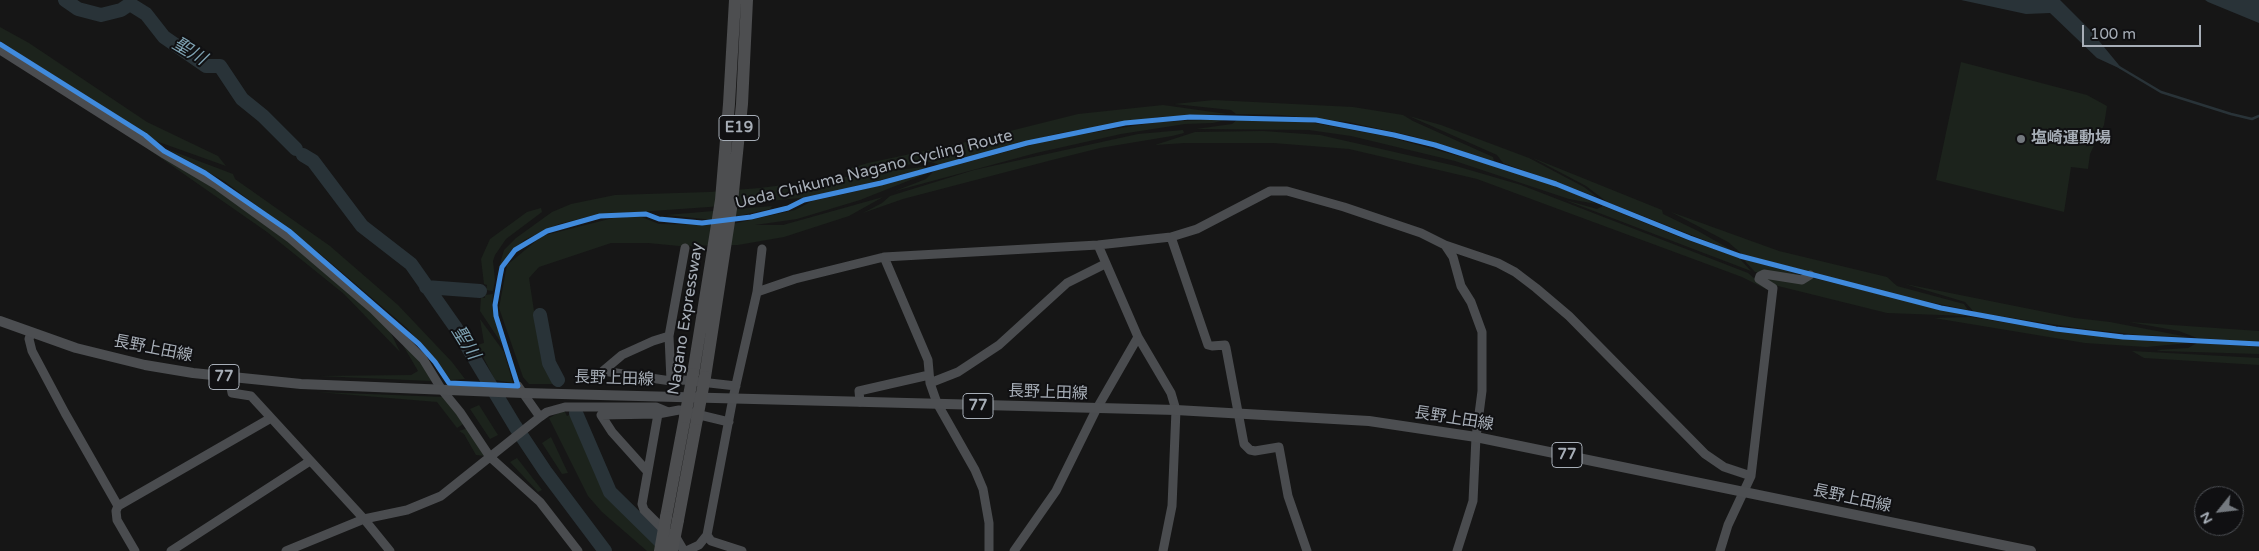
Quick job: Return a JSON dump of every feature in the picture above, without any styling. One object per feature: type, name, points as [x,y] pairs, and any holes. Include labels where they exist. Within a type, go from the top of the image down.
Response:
[{"type":"highway","name":"Nagano Expressway","points":[[719,255],[735,0]]},
{"type":"highway","name":"Nagano Expressway","points":[[660,551],[672,519],[699,376],[738,143],[747,0]]},
{"type":"highway","name":"Nagano Expressway","points":[[672,519],[672,551]]},
{"type":"main road","name":"長野上田線","points":[[0,321],[76,348],[145,364],[193,373],[301,384],[442,390],[519,390],[937,403],[1096,410],[1176,410],[1362,420],[1476,437],[2031,551]]},
{"type":"street","points":[[0,50],[218,186],[290,238],[392,326],[424,359],[442,390],[492,455],[540,502],[578,551]]},
{"type":"street","points":[[758,292],[795,279],[884,257],[1098,245],[1171,238],[1197,228],[1270,191],[1287,191],[1354,210],[1421,233],[1445,245],[1498,263],[1536,288],[1588,335],[1705,454],[1724,467],[1751,476]]},
{"type":"street","points":[[1171,238],[1207,342],[1210,346],[1225,345],[1239,414],[1242,440],[1250,450],[1279,447],[1288,496],[1307,551]]},
{"type":"street","points":[[1098,245],[1138,337],[1171,394],[1176,410],[1172,506],[1163,551]]},
{"type":"street","points":[[1445,245],[1453,257],[1461,286],[1475,310],[1482,332],[1482,390],[1476,437],[1473,501],[1457,551]]},
{"type":"street","points":[[670,381],[669,336],[684,248]]},
{"type":"street","points":[[658,414],[646,471],[642,504],[644,510],[665,532],[677,539],[685,551],[699,545],[707,535],[733,398],[758,292],[762,249]]},
{"type":"street","points":[[884,257],[928,360],[929,379],[937,403],[975,470],[983,489],[990,523],[989,551]]},
{"type":"street","points":[[860,402],[859,391],[958,372],[999,346],[1067,284],[1105,264]]},
{"type":"street","points":[[1720,551],[1728,525],[1751,476],[1772,288],[1760,279],[1760,276],[1764,274],[1802,280],[1810,275]]},
{"type":"street","points":[[30,332],[29,339],[32,351],[118,506]]},
{"type":"street","points":[[669,336],[622,355],[603,371],[670,381],[683,380],[736,386]]},
{"type":"street","points":[[1014,551],[1056,491],[1096,410],[1138,337]]},
{"type":"street","points":[[229,377],[232,392],[251,396],[364,519],[390,551]]},
{"type":"street","points":[[519,390],[538,420]]},
{"type":"street","points":[[286,551],[364,519],[421,506],[441,496],[547,412],[564,407],[656,407],[668,412]]},
{"type":"street","points":[[646,471],[612,432],[601,415],[658,414],[678,410],[729,422]]},
{"type":"street","points":[[134,551],[117,520],[116,511],[118,506],[271,418]]},
{"type":"street","points":[[171,551],[310,461]]},
{"type":"street","points":[[707,535],[711,541],[742,551]]},
{"type":"shaded area","points":[[1961,0],[2060,0],[2090,30],[2123,70],[2097,58],[2050,13],[2026,14]]},
{"type":"shaded area","points":[[2205,0],[2259,0],[2259,23],[2208,2]]},
{"type":"shaded area","points":[[0,27],[29,43],[147,122],[218,156],[226,166],[156,141],[0,41]]},
{"type":"shaded area","name":"塩崎運動場","points":[[1961,62],[2087,95],[2107,106],[2104,125],[2090,154],[2088,169],[2071,167],[2064,212],[1936,180]]},
{"type":"shaded area","points":[[1214,100],[1353,107],[1403,115],[1493,157],[1494,161],[1412,136],[1348,122],[1281,115],[1236,114],[1231,110],[1174,104]]},
{"type":"shaded area","points":[[1163,105],[1227,114],[1158,117],[1060,133],[940,165],[931,162],[845,172],[845,170],[868,163],[962,143],[1078,114]]},
{"type":"shaded area","points":[[1409,116],[1441,125],[1529,158],[1584,187],[1597,197],[1503,163],[1497,155]]},
{"type":"shaded area","points":[[1229,119],[1213,123],[1185,124],[1121,134],[1036,153],[895,191],[926,179],[934,171],[1054,139],[1157,122]]},
{"type":"shaded area","points":[[1238,119],[1303,121],[1385,136],[1506,169],[1579,195],[1596,204],[1569,199],[1455,161],[1351,136],[1309,130],[1196,129],[1232,124]]},
{"type":"shaded area","points":[[1183,130],[1184,133],[1172,136],[1100,148],[1052,160],[903,199],[863,213],[882,203],[890,196],[974,170],[1138,134]]},
{"type":"shaded area","points":[[1263,131],[1320,135],[1456,166],[1521,185],[1748,273],[1768,290],[1742,277],[1477,179],[1349,149],[1273,143],[1155,145],[1195,132]]},
{"type":"shaded area","points":[[125,133],[213,185],[275,230],[337,280],[389,329],[400,352],[344,294],[267,232]]},
{"type":"shaded area","points":[[167,149],[233,174],[235,179],[330,246],[398,305],[452,362],[465,379],[450,380],[407,328],[318,252],[224,181]]},
{"type":"shaded area","points":[[1533,158],[1662,210],[1663,214],[1735,252],[1607,202],[1586,186]]},
{"type":"shaded area","points":[[922,167],[927,168],[838,191],[800,198],[595,215],[559,224],[524,240],[500,264],[504,250],[516,238],[552,212],[571,204],[615,195],[709,192],[760,188]]},
{"type":"shaded area","points":[[928,173],[860,200],[797,219],[755,225],[783,225],[883,197],[849,216],[784,237],[738,245],[679,246],[648,243],[611,243],[539,267],[529,278],[541,357],[553,384],[529,384],[523,377],[499,308],[507,265],[542,236],[613,218],[639,216],[659,224],[728,225],[795,210],[812,201]]},
{"type":"shaded area","points":[[1565,200],[1597,209],[1603,206],[1682,238],[1739,258],[1751,271]]},
{"type":"shaded area","points":[[772,206],[770,209],[713,220],[666,215]]},
{"type":"shaded area","points":[[541,208],[542,212],[506,239],[495,255],[493,261],[495,280],[493,291],[486,290],[487,285],[484,284],[481,259],[490,239],[527,212]]},
{"type":"shaded area","points":[[1671,212],[1779,251],[1887,277],[1897,286],[1964,304],[1968,310],[1901,296],[1742,254],[1728,242]]},
{"type":"shaded area","points":[[1743,259],[1805,276],[1755,272]]},
{"type":"shaded area","points":[[1762,276],[1802,282],[1813,278],[1968,316],[1887,313],[1774,285]]},
{"type":"shaded area","points":[[1905,284],[2075,318],[2110,322],[2188,337],[2139,335],[2077,328],[1974,312],[1965,302]]},
{"type":"shaded area","points":[[493,294],[492,306],[502,344],[480,311],[481,297],[485,298],[485,295]]},
{"type":"shaded area","points":[[1971,317],[2070,333],[2189,343],[2146,347],[2085,343],[1934,318]]},
{"type":"shaded area","points":[[480,319],[504,352],[513,383],[495,380],[477,345],[484,343]]},
{"type":"shaded area","points":[[2129,322],[2259,331],[2259,342],[2197,338],[2179,331]]},
{"type":"shaded area","points":[[397,335],[432,375],[431,381],[319,376],[411,375],[418,371]]},
{"type":"shaded area","points":[[2197,343],[2259,347],[2259,354],[2156,350],[2188,348]]},
{"type":"shaded area","points":[[2132,351],[2259,358],[2259,365],[2144,358]]},
{"type":"shaded area","points":[[317,392],[444,397],[465,423],[457,428],[437,402]]},
{"type":"shaded area","points":[[479,405],[498,435],[490,439],[470,409]]},
{"type":"shaded area","points":[[564,410],[567,416],[572,413],[610,500],[656,542],[655,551],[647,551],[602,512],[588,496],[549,418]]},
{"type":"shaded area","points":[[468,428],[485,456],[476,455],[464,434],[459,431]]},
{"type":"shaded area","points":[[551,437],[568,473],[562,474],[542,443]]},
{"type":"shaded area","points":[[517,458],[542,490],[538,492],[510,462]]},
{"type":"waterway","name":"聖川","points":[[65,0],[78,9],[101,15],[121,10],[130,4],[146,14],[164,37],[206,66],[220,66],[242,99],[263,116],[296,149]]},
{"type":"waterway","points":[[2119,67],[2161,92],[2231,114],[2252,119],[2259,116]]},
{"type":"waterway","name":"聖川","points":[[303,155],[313,161],[362,226],[411,264],[456,328],[515,426],[545,471],[605,551]]},
{"type":"waterway","points":[[426,287],[480,291]]},
{"type":"waterway","points":[[540,315],[549,363],[558,380]]},
{"type":"waterway","points":[[576,413],[610,492],[668,549]]},
{"type":"cycle path","name":"Ueda Chikuma Nagano Cycling Route","points":[[0,44],[145,135],[164,151],[205,173],[289,231],[419,344],[435,362],[449,383],[518,386],[496,316],[495,305],[500,277],[502,267],[515,250],[547,231],[600,216],[646,214],[659,219],[702,223],[751,217],[788,208],[804,200],[881,183],[1027,143],[1125,123],[1190,117],[1316,120],[1435,145],[1556,184],[1740,256],[1941,308],[2056,329],[2123,337],[2259,344]]},
{"type":"place","name":"塩崎運動場","points":[[2021,139]]}]
